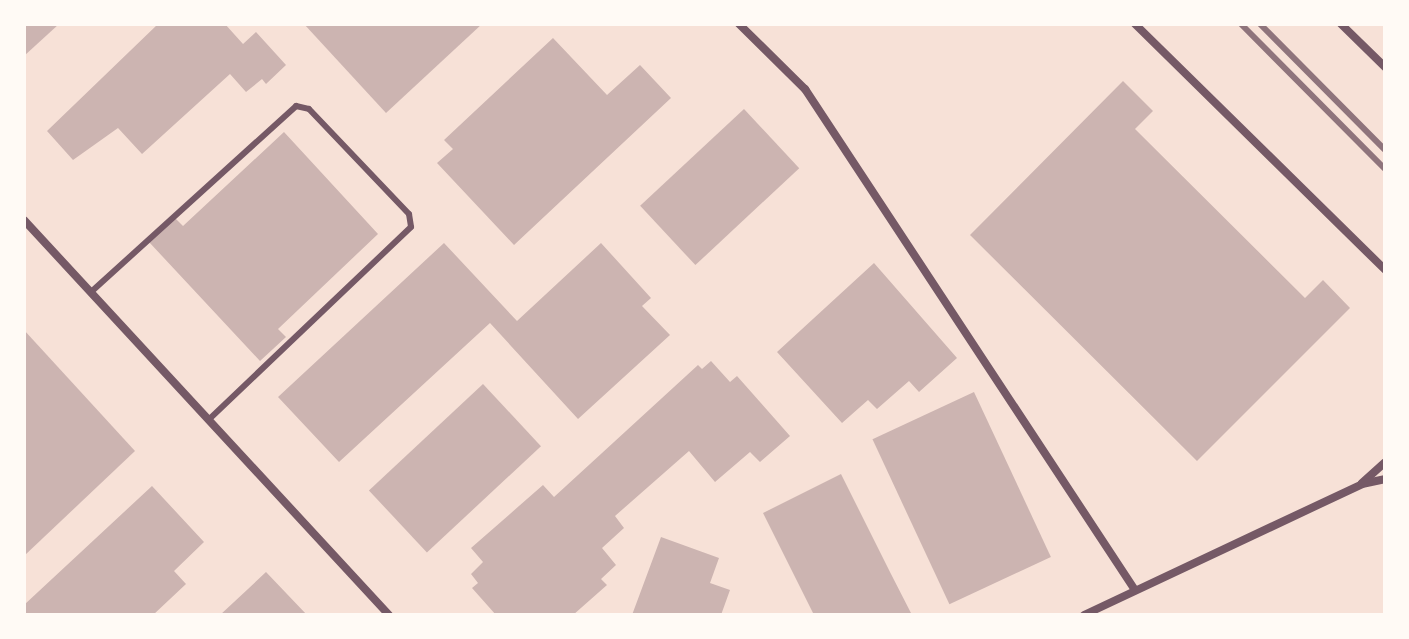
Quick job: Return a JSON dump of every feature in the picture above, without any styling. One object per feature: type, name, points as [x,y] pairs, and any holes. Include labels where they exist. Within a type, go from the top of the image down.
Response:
[{"type":"street","points":[[739,24],[805,89],[1135,590]]},
{"type":"street","points":[[1135,24],[1385,270]]},
{"type":"street","points":[[1341,24],[1385,67]]},
{"type":"street","points":[[24,220],[389,615]]},
{"type":"street","points":[[1362,484],[1385,462]]},
{"type":"street","points":[[1084,615],[1362,484],[1385,479]]},
{"type":"lane","points":[[91,292],[296,106],[309,109],[409,214],[411,227],[208,420]]},
{"type":"building","points":[[24,24],[59,24],[24,56]]},
{"type":"building","points":[[158,24],[225,24],[243,44],[256,32],[286,65],[266,84],[262,79],[246,92],[230,74],[142,154],[118,128],[73,160],[47,131]]},
{"type":"building","points":[[304,24],[482,24],[386,113]]},
{"type":"building","points":[[553,38],[607,95],[640,65],[671,98],[514,245],[437,163],[453,149],[444,140]]},
{"type":"building","points":[[1123,81],[1153,111],[1135,129],[1305,298],[1323,280],[1350,308],[1197,461],[970,235]]},
{"type":"building","points":[[744,109],[799,168],[695,265],[640,206]]},
{"type":"building","points":[[284,132],[378,234],[278,329],[286,337],[260,361],[149,242],[175,218],[183,226]]},
{"type":"building","points":[[444,243],[517,321],[601,243],[651,298],[642,306],[670,335],[578,419],[490,323],[339,462],[278,397]]},
{"type":"building","points":[[874,263],[957,358],[919,392],[909,381],[877,409],[868,400],[842,423],[777,352]]},
{"type":"building","points":[[24,330],[135,451],[24,556]]},
{"type":"building","points":[[711,361],[730,382],[737,376],[790,436],[760,462],[750,452],[715,482],[689,451],[615,516],[624,528],[602,548],[616,565],[601,579],[607,585],[573,615],[496,615],[472,588],[478,583],[471,574],[483,562],[471,548],[543,485],[554,497],[698,365],[702,369]]},
{"type":"building","points":[[483,384],[541,446],[427,553],[369,490]]},
{"type":"building","points":[[974,392],[1051,557],[949,604],[872,439]]},
{"type":"building","points":[[841,474],[912,615],[814,615],[763,513]]},
{"type":"building","points":[[152,486],[204,542],[174,571],[186,584],[153,615],[24,615],[24,605]]},
{"type":"building","points":[[661,537],[719,558],[710,583],[730,590],[721,615],[632,615]]},
{"type":"building","points":[[266,572],[307,615],[220,615],[248,589]]},
{"type":"railway","points":[[1241,24],[1385,169]]},
{"type":"railway","points":[[1260,24],[1385,150]]}]
